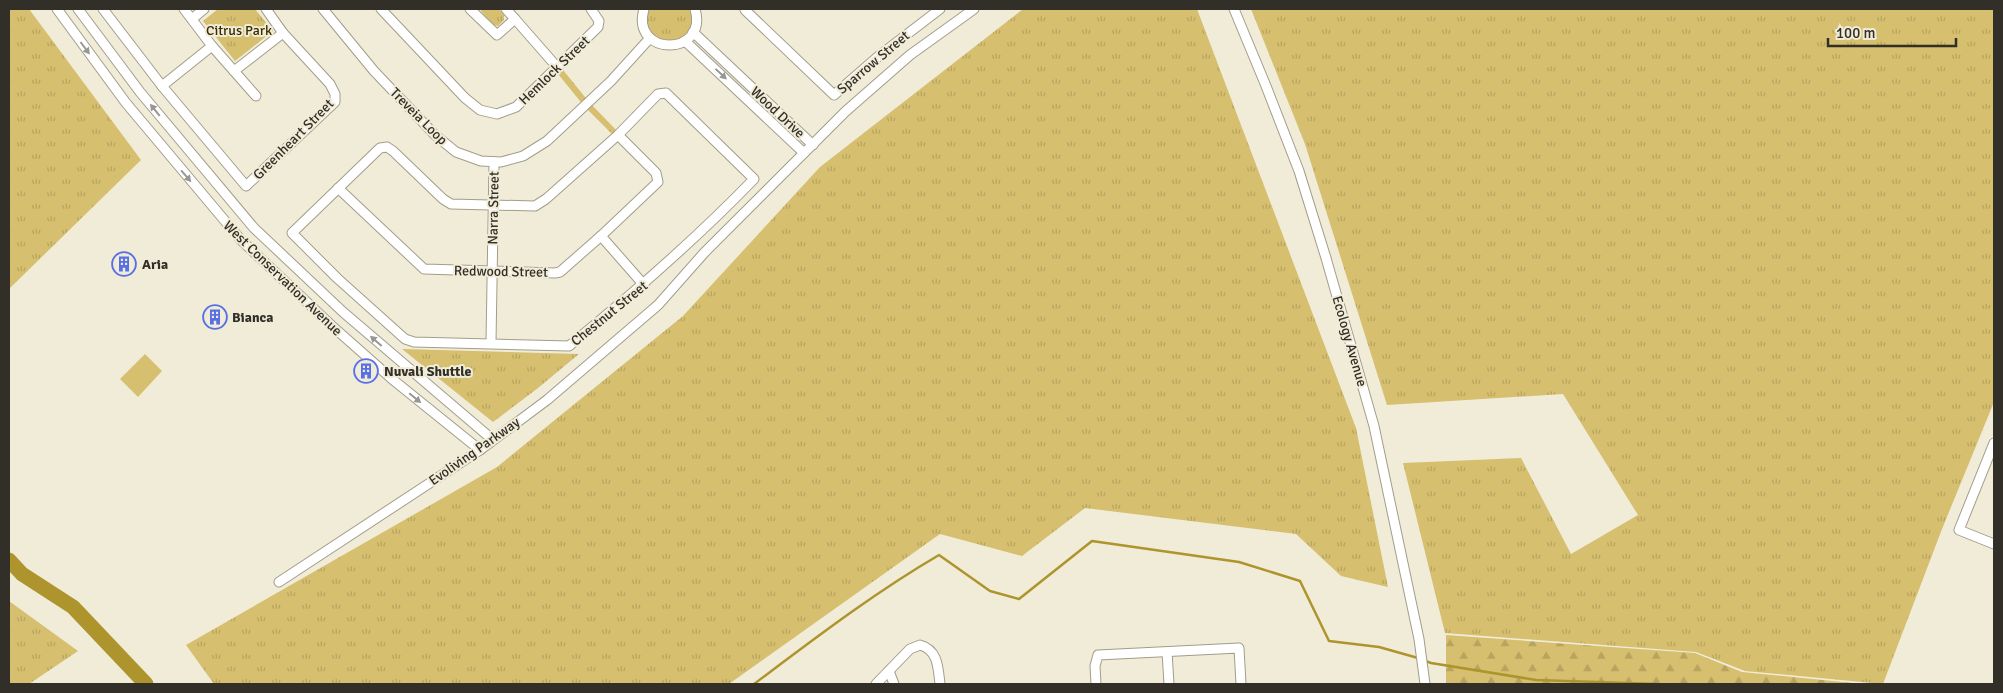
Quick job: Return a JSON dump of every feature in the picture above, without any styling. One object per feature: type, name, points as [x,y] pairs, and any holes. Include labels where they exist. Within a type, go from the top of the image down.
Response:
[{"type":"street","name":"West Conservation Avenue","points":[[56,9],[126,103],[241,240],[331,326],[392,379],[480,450]]},
{"type":"street","name":"West Conservation Avenue","points":[[78,9],[140,92],[254,228],[342,312],[493,440]]},
{"type":"street","name":"Greenheart Street","points":[[103,9],[162,86],[246,186],[335,102],[336,94],[330,84],[284,33],[266,9]]},
{"type":"street","points":[[184,9],[212,46],[256,96]]},
{"type":"street","points":[[192,19],[204,9]]},
{"type":"street","name":"Treveia Loop","points":[[322,9],[374,71],[435,135],[456,152],[481,161],[501,162],[523,156],[547,142],[612,81],[650,38]]},
{"type":"street","name":"Hemlock Street","points":[[381,9],[465,98],[480,110],[497,114],[516,107],[598,27],[599,21],[591,9]]},
{"type":"street","points":[[470,9],[497,35],[515,19]]},
{"type":"street","points":[[506,9],[556,67]]},
{"type":"street","points":[[644,9],[642,23],[650,38],[667,46],[686,41],[693,32],[697,20],[695,9]]},
{"type":"street","name":"Sparrow Street","points":[[745,9],[834,95],[934,10]]},
{"type":"street","name":"Evoliving Parkway","points":[[279,582],[480,450],[547,400],[658,305],[704,253],[846,110],[910,55],[974,9]]},
{"type":"street","name":"Ecology Avenue","points":[[1234,9],[1299,172],[1326,258],[1379,446],[1419,639],[1425,684]]},
{"type":"street","name":"Wood Drive","points":[[693,32],[813,145]]},
{"type":"street","points":[[234,71],[284,33]]},
{"type":"street","name":"Wood Drive","points":[[686,41],[804,153]]},
{"type":"street","points":[[162,86],[212,46]]},
{"type":"street","name":"Wood Drive","points":[[736,89],[744,79]]},
{"type":"street","name":"Chestnut Street","points":[[666,93],[754,179],[717,217],[644,285],[570,346],[414,342],[406,339],[337,278],[292,234],[380,148],[387,147],[443,199],[451,204],[492,205],[536,206],[618,135],[658,94],[666,93]]},
{"type":"street","name":"Redwood Street","points":[[338,188],[424,269],[560,272],[602,236],[658,182],[656,173],[618,135]]},
{"type":"street","name":"Narra Street","points":[[491,343],[494,162]]},
{"type":"street","points":[[602,236],[644,285]]},
{"type":"street","points":[[1994,443],[1958,530],[1994,544]]},
{"type":"street","points":[[876,684],[910,649],[920,644],[929,647],[934,653],[940,684]]},
{"type":"street","points":[[1096,684],[1095,666],[1098,655],[1239,648],[1241,684]]},
{"type":"street","points":[[1167,652],[1169,684]]},
{"type":"street","points":[[889,671],[894,684]]},
{"type":"green space","points":[[9,9],[29,9],[141,160],[9,289]]},
{"type":"green space","name":"Citrus Park","points":[[218,9],[255,9],[273,31],[235,61],[203,21]]},
{"type":"green space","points":[[481,9],[499,9],[504,15],[504,20],[498,26],[493,25]]},
{"type":"green space","points":[[649,9],[690,9],[692,23],[688,33],[680,39],[659,38],[651,32],[647,23]]},
{"type":"green space","points":[[1023,9],[1197,9],[1356,428],[1388,587],[1341,576],[1296,534],[1085,508],[1022,556],[940,534],[729,684],[214,684],[186,645],[497,467],[683,316],[820,167]]},
{"type":"green space","points":[[1251,9],[1994,9],[1994,402],[1942,529],[1883,684],[1745,671],[1696,652],[1445,633],[1403,463],[1521,458],[1571,554],[1638,515],[1563,394],[1387,405],[1305,144]]},
{"type":"green space","points":[[559,65],[589,102],[619,133],[615,137],[584,106],[554,69]]},
{"type":"green space","points":[[402,349],[579,354],[493,422]]},
{"type":"green space","points":[[145,354],[162,371],[138,397],[120,379]]},
{"type":"green space","points":[[9,601],[78,651],[29,684],[9,684]]},
{"type":"green space","points":[[1446,635],[1695,653],[1742,672],[1863,684],[1446,684]]},
{"type":"waterway","points":[[754,684],[822,633],[939,555],[990,591],[1019,599],[1092,541],[1239,562],[1300,581],[1329,641],[1379,647],[1418,658]]},
{"type":"waterway","points":[[9,560],[22,574],[73,607],[146,684]]},
{"type":"waterway","points":[[1423,660],[1431,663],[1536,680],[1657,684]]},
{"type":"place","name":"Aria","points":[[124,264]]},
{"type":"place","name":"Bianca","points":[[215,317]]},
{"type":"place","name":"Nuvali Shuttle","points":[[366,371]]}]
